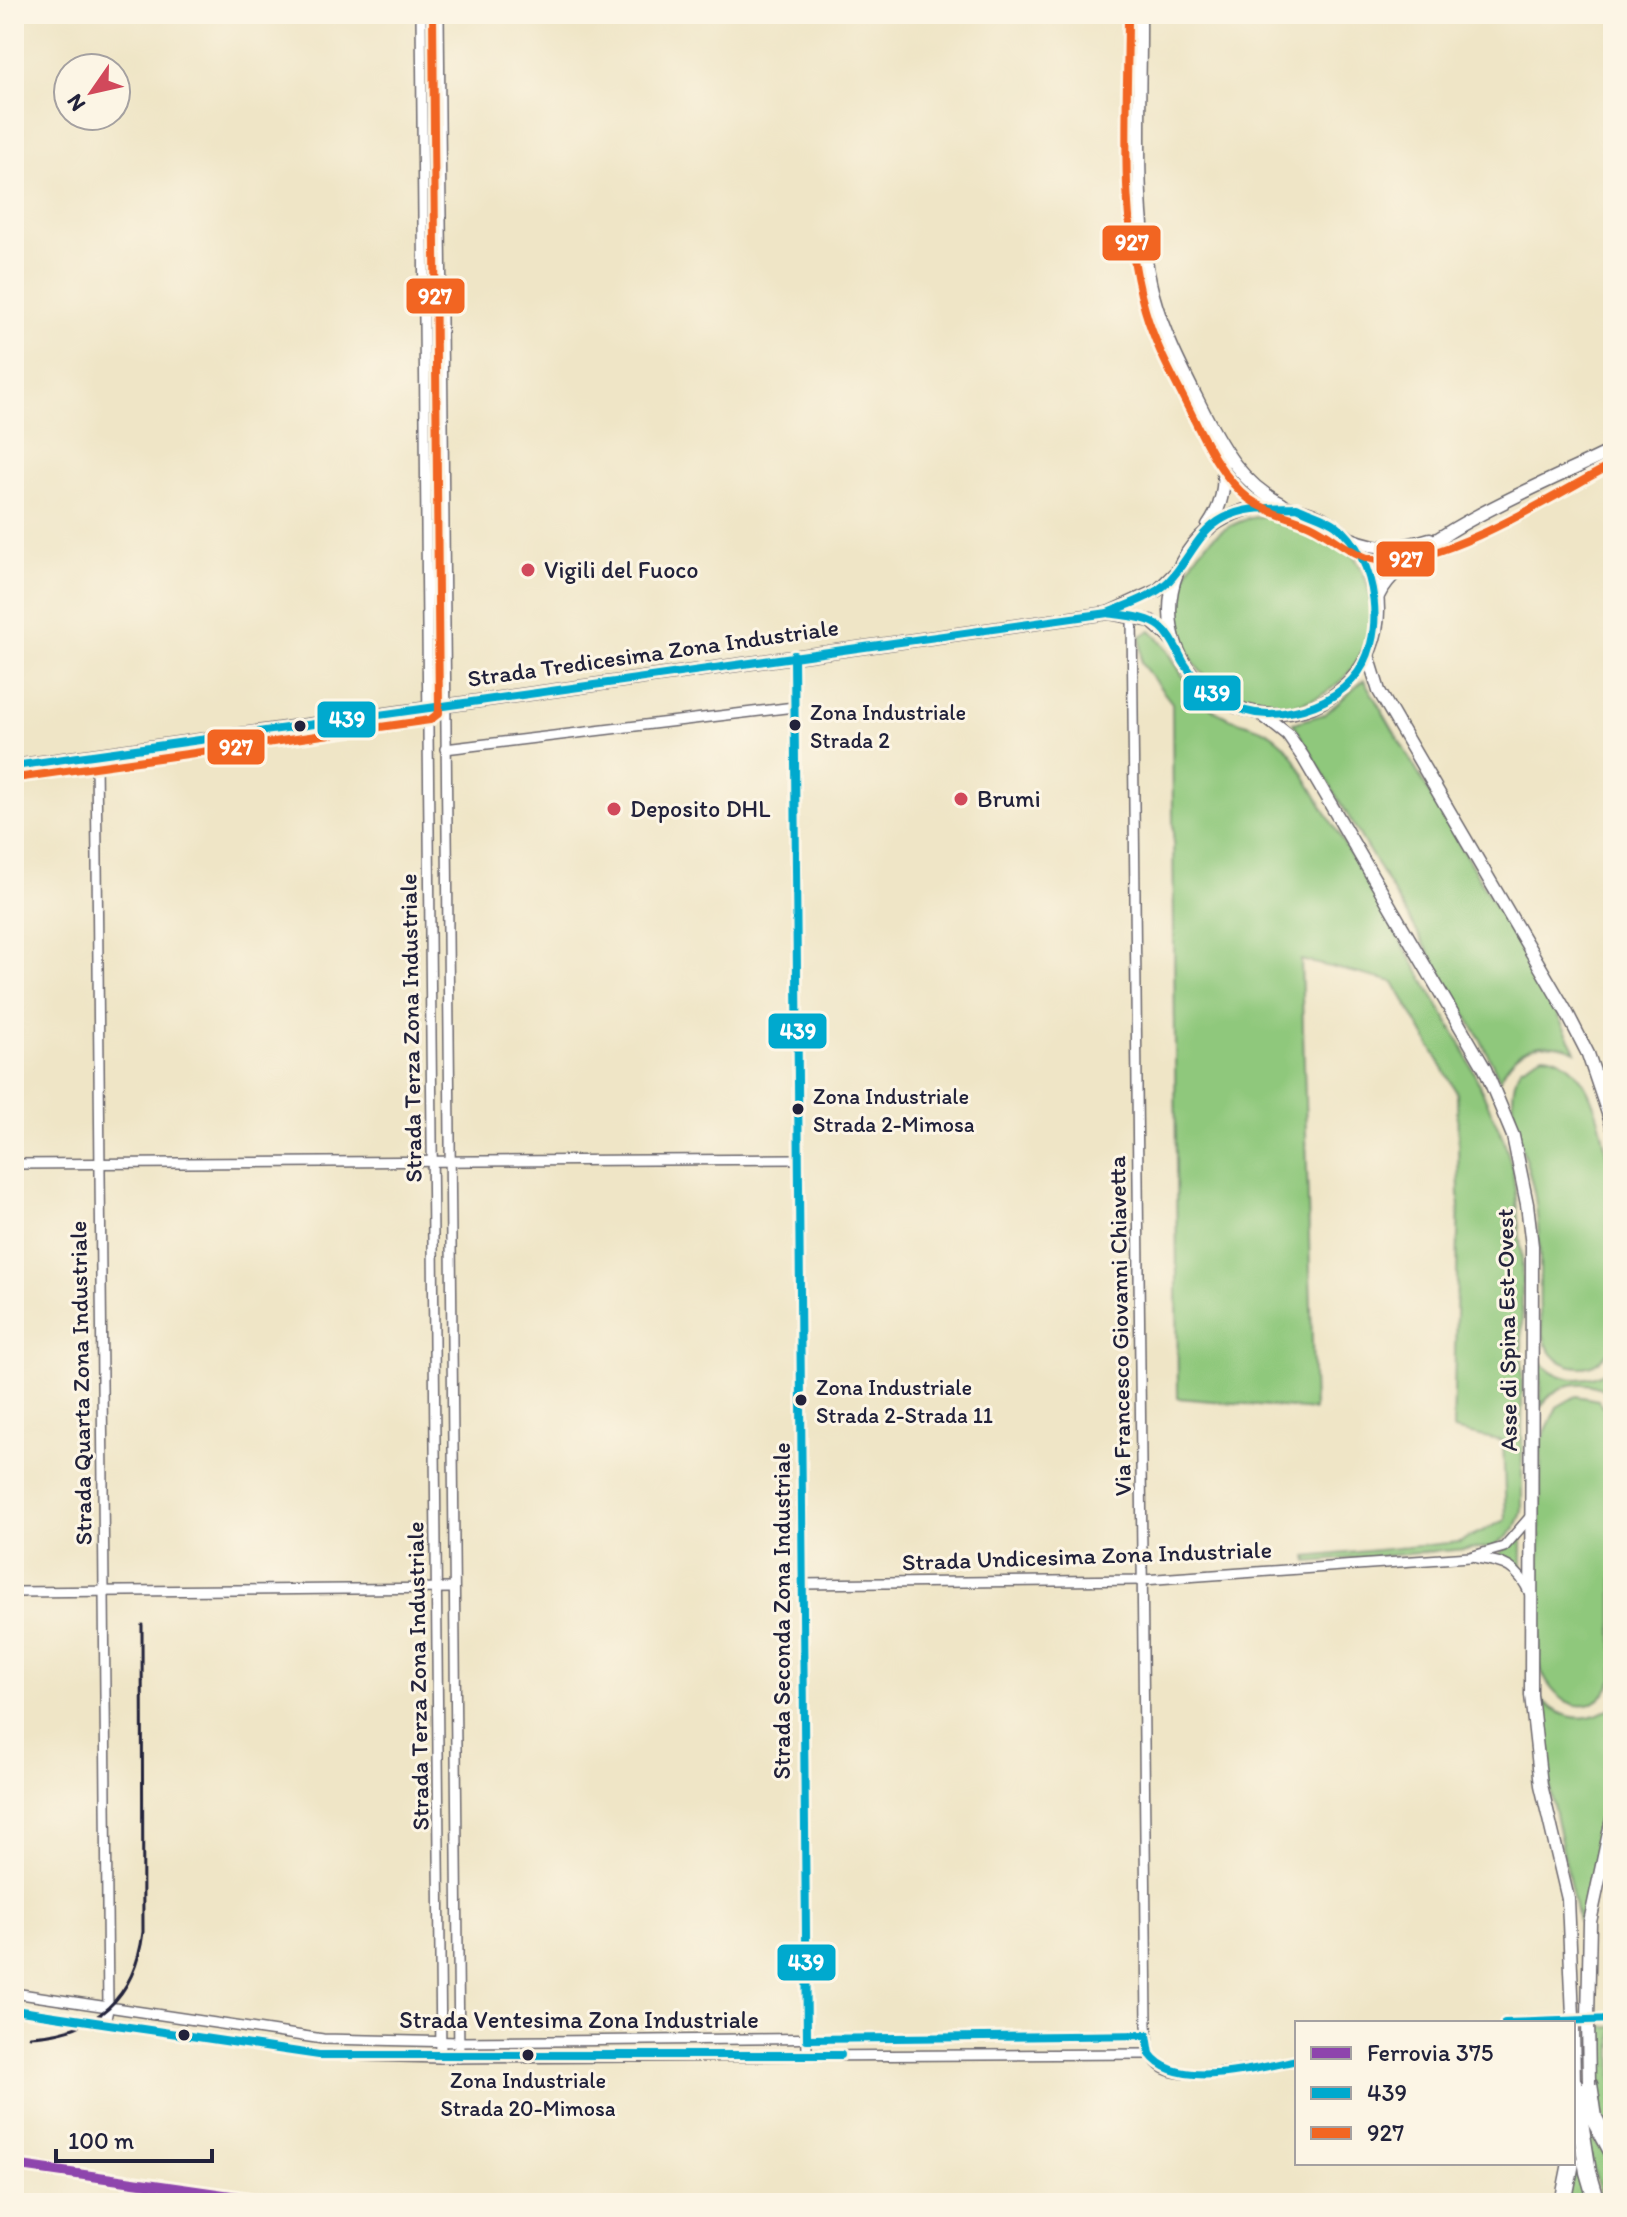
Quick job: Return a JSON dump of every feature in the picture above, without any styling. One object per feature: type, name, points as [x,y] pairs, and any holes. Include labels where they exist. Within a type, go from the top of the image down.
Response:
[{"type":"highway","points":[[1575,2135],[1582,2084]]},
{"type":"highway","points":[[1582,2084],[1594,2118],[1613,2153]]},
{"type":"highway","points":[[1582,2084],[1588,2172],[1597,2203]]},
{"type":"highway","points":[[1563,2203],[1571,2165]]},
{"type":"main road","points":[[1140,14],[1143,238],[1153,295],[1176,356],[1215,434],[1254,487],[1287,507],[1324,519],[1348,538],[1368,566],[1377,598],[1377,623],[1368,655],[1349,682],[1323,702],[1293,712],[1260,713],[1229,704],[1208,691],[1186,667],[1176,645],[1170,604],[1176,572]]},
{"type":"main road","points":[[1108,613],[1158,590],[1176,572],[1216,514],[1224,492],[1225,470],[1215,434]]},
{"type":"main road","points":[[1348,538],[1369,546],[1396,549],[1444,534],[1613,450]]},
{"type":"main road","points":[[1204,532],[1239,512],[1287,507]]},
{"type":"main road","points":[[1377,598],[1391,575],[1444,534]]},
{"type":"main road","points":[[1108,613],[1151,621],[1176,645]]},
{"type":"main road","name":"Strada Tredicesima Zona Industriale","points":[[14,766],[1108,613]]},
{"type":"main road","points":[[1368,655],[1379,691],[1567,1013],[1588,1054],[1613,1128]]},
{"type":"main road","name":"Asse di Spina Est-Ovest","points":[[1260,713],[1276,723],[1303,757],[1477,1056],[1513,1136],[1532,1246],[1534,1744],[1568,1899],[1573,2021]]},
{"type":"main road","points":[[1582,2084],[1588,2018],[1590,1922],[1613,1814]]},
{"type":"main road","name":"Asse di Spina Est-Ovest","points":[[1575,2036],[1582,2084]]},
{"type":"street","name":"Strada Terza Zona Industriale","points":[[421,14],[441,2058]]},
{"type":"street","name":"Strada Terza Zona Industriale","points":[[439,14],[459,2058]]},
{"type":"street","points":[[424,294],[441,294]]},
{"type":"street","name":"Via Francesco Giovanni Chiavetta","points":[[1132,617],[1147,2035],[1150,2054]]},
{"type":"street","name":"Strada Seconda Zona Industriale","points":[[794,655],[807,2056]]},
{"type":"street","points":[[445,749],[794,707]]},
{"type":"street","name":"Strada Quarta Zona Industriale","points":[[96,756],[97,1163],[108,2009],[105,2024]]},
{"type":"street","points":[[428,862],[446,864]]},
{"type":"street","points":[[14,1164],[799,1159]]},
{"type":"street","points":[[435,1353],[453,1354]]},
{"type":"street","points":[[1470,1557],[1504,1547],[1532,1514]]},
{"type":"street","points":[[1470,1557],[1509,1564],[1523,1579],[1532,1598]]},
{"type":"street","name":"Strada Undicesima Zona Industriale","points":[[802,1584],[1143,1580],[1470,1557]]},
{"type":"street","points":[[14,1592],[454,1588]]},
{"type":"street","points":[[437,1645],[454,1646]]},
{"type":"street","points":[[440,1892],[457,1892]]},
{"type":"street","points":[[441,1991],[458,1992]]},
{"type":"street","name":"Strada Ventesima Zona Industriale","points":[[14,1993],[323,2039],[459,2042],[1147,2035]]},
{"type":"street","points":[[41,2014],[43,1997]]},
{"type":"street","name":"Strada Ventesima Zona Industriale","points":[[14,2010],[319,2055],[459,2058],[1150,2054]]},
{"type":"street","points":[[1559,2021],[1613,2019]]},
{"type":"street","points":[[233,2043],[235,2026]]},
{"type":"street","points":[[615,2040],[615,2057]]},
{"type":"street","points":[[538,2041],[538,2057]]},
{"type":"street","points":[[1150,2054],[1163,2068],[1176,2072],[1250,2068],[1295,2060]]},
{"type":"green space","points":[[1275,515],[1312,522],[1343,543],[1364,574],[1371,611],[1364,648],[1343,679],[1312,700],[1275,707],[1238,700],[1207,679],[1186,648],[1179,611],[1186,574],[1207,543],[1238,522]]},
{"type":"green space","points":[[1151,630],[1191,689],[1208,706],[1231,719],[1262,729],[1282,743],[1293,756],[1462,1046],[1504,1140],[1513,1171],[1522,1259],[1522,1511],[1512,1532],[1492,1547],[1308,1562],[1307,1557],[1459,1542],[1506,1520],[1503,1441],[1453,1430],[1459,1198],[1457,1093],[1394,982],[1301,960],[1314,1410],[1178,1398],[1172,703],[1141,663],[1141,636]]},
{"type":"green space","points":[[1364,680],[1548,997],[1576,1051],[1552,1045],[1531,1048],[1513,1059],[1500,1080],[1481,1040],[1293,723],[1325,714]]},
{"type":"green space","points":[[1543,1055],[1570,1067],[1589,1094],[1602,1132],[1610,1178],[1613,1344],[1600,1360],[1585,1367],[1564,1363],[1553,1355],[1542,1327],[1536,1204],[1518,1135],[1513,1101],[1514,1084],[1520,1068]]},
{"type":"green space","points":[[1540,1362],[1557,1374],[1575,1379],[1585,1379],[1613,1367],[1613,1396],[1594,1386],[1574,1384],[1556,1392],[1541,1407]]},
{"type":"green space","points":[[1576,1396],[1598,1400],[1613,1420],[1613,1680],[1594,1703],[1583,1706],[1561,1698],[1551,1688],[1539,1662],[1541,1441],[1557,1407]]},
{"type":"green space","points":[[1522,1536],[1522,1569],[1498,1555]]},
{"type":"green space","points":[[1540,1698],[1557,1711],[1584,1718],[1613,1706],[1613,1777],[1582,1921],[1578,1921],[1548,1781]]},
{"type":"green space","points":[[1613,2026],[1613,2139],[1600,2110],[1597,2027]]},
{"type":"green space","points":[[1591,2137],[1613,2165],[1613,2203],[1602,2203],[1586,2138]]},
{"type":"green space","points":[[1577,2148],[1593,2203],[1567,2203]]},
{"type":"railway","points":[[30,2036],[74,2028],[108,2008],[131,1976],[139,1955],[143,1932],[142,1625]]},
{"type":"rail line","name":"375","points":[[14,2165],[281,2203]]},
{"type":"transit line","name":"927","points":[[16,778],[430,720],[439,713],[433,14]]},
{"type":"transit line","name":"927","points":[[1128,14],[1128,200],[1131,237],[1145,310],[1165,361],[1214,458],[1239,490],[1256,504],[1310,525],[1356,553],[1386,561],[1412,558],[1471,539],[1613,464]]},
{"type":"transit line","name":"439","points":[[1297,507],[1332,522],[1350,539],[1361,557],[1374,600],[1371,644],[1364,663],[1344,688],[1325,701],[1293,712],[1270,714],[1232,706],[1210,692],[1191,673],[1161,627],[1143,619],[1108,613],[1161,588],[1207,531],[1224,518],[1250,510],[1297,507]]},
{"type":"transit line","name":"439","points":[[14,766],[1108,613]]},
{"type":"transit line","name":"439","points":[[794,655],[807,2039],[1147,2035],[1150,2054]]},
{"type":"transit line","name":"439","points":[[14,2010],[319,2055],[841,2055]]},
{"type":"transit line","name":"439","points":[[1559,2021],[1613,2019]]},
{"type":"transit line","name":"439","points":[[1150,2054],[1162,2065],[1179,2072],[1198,2074],[1241,2071],[1295,2060]]},
{"type":"place","name":"Vigili del Fuoco","points":[[528,570]]},
{"type":"place","name":"Zona Industriale Strada 2","points":[[795,725]]},
{"type":"place","name":"Brumi","points":[[961,799]]},
{"type":"place","name":"Deposito DHL","points":[[614,809]]},
{"type":"place","name":"Zona Industriale Strada 2-Mimosa","points":[[798,1109]]},
{"type":"place","name":"Zona Industriale Strada 2-Strada 11","points":[[801,1400]]},
{"type":"place","name":"Zona Industriale Strada 20-Mimosa","points":[[528,2055]]}]
